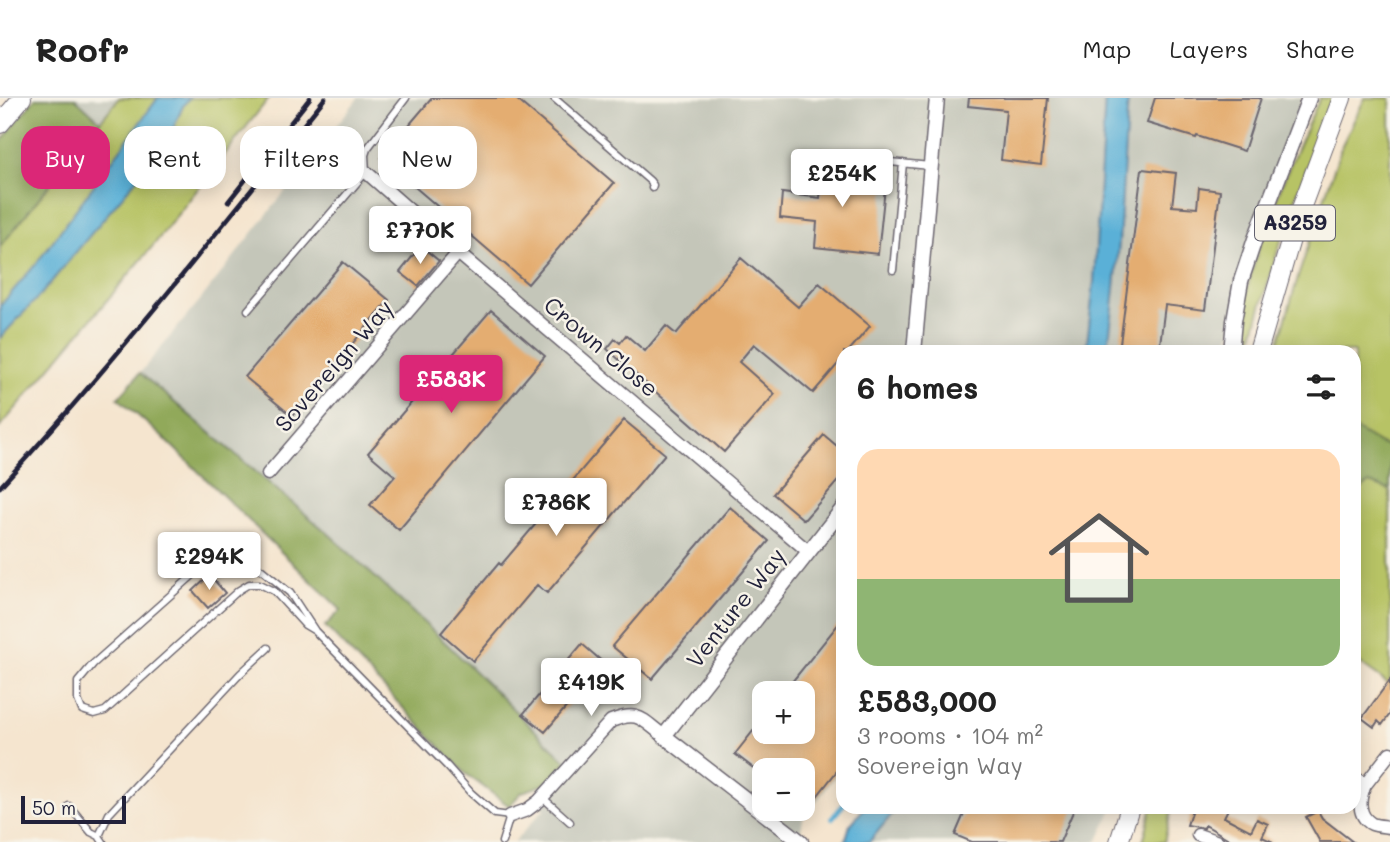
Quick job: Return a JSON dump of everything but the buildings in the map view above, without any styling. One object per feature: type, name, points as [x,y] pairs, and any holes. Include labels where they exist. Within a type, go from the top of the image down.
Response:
[{"type":"main road","points":[[0,124],[22,98]]},
{"type":"main road","name":"A3259","points":[[1260,345],[1296,222],[1342,98]]},
{"type":"main road","points":[[1119,842],[1128,814]]},
{"type":"street","points":[[915,345],[937,98]]},
{"type":"street","points":[[1232,345],[1241,281],[1309,98]]},
{"type":"street","name":"Crown Close","points":[[366,172],[809,552]]},
{"type":"street","name":"Sovereign Way","points":[[268,474],[458,253]]},
{"type":"street","name":"Venture Way","points":[[664,736],[836,517]]},
{"type":"street","points":[[510,816],[527,810],[611,721],[627,715],[637,716],[801,842]]},
{"type":"street","points":[[1361,780],[1390,753]]},
{"type":"street","points":[[1361,810],[1373,825],[1390,827]]},
{"type":"street","points":[[1198,835],[1218,842]]},
{"type":"lane","points":[[248,310],[366,172],[367,149],[406,98]]},
{"type":"lane","points":[[554,98],[650,181],[652,188]]},
{"type":"lane","points":[[810,189],[814,161],[820,155],[930,166]]},
{"type":"lane","points":[[893,270],[903,163]]},
{"type":"lane","points":[[315,631],[305,625],[274,591],[260,584],[249,584],[105,711],[94,714],[82,710],[78,700],[78,682],[93,664],[209,561],[223,557],[239,558],[262,570],[290,593],[315,631],[471,793],[495,814],[510,816],[502,842]]},
{"type":"lane","points":[[69,806],[91,832],[101,839],[109,814],[240,674],[268,648]]},
{"type":"lane","points":[[542,797],[570,822]]},
{"type":"shaded area","points":[[75,98],[119,98],[100,121]]},
{"type":"shaded area","points":[[358,98],[1302,98],[1227,345],[836,345],[836,776],[815,803],[815,758],[752,758],[752,821],[803,821],[799,842],[514,842],[544,809],[532,798],[546,784],[452,649],[330,535],[140,373],[287,189],[364,189],[364,126],[336,126]]},
{"type":"shaded area","points":[[892,814],[1111,814],[1097,842],[869,842]]},
{"type":"green space","points":[[35,98],[75,98],[100,121],[96,126],[21,126],[21,189],[46,189],[0,247],[0,143]]},
{"type":"green space","points":[[119,98],[158,98],[137,126],[124,126],[124,144],[110,163],[110,126],[97,126]]},
{"type":"green space","points":[[189,98],[269,98],[247,126],[240,126],[240,135],[226,153],[226,126],[174,126]]},
{"type":"green space","points":[[1320,98],[1333,98],[1287,223],[1251,345],[1239,345],[1245,299],[1259,247],[1287,171]]},
{"type":"green space","points":[[1365,98],[1390,98],[1390,685],[1361,664],[1361,345],[1278,345],[1342,145]]},
{"type":"green space","points":[[46,189],[91,189],[36,264],[0,306],[0,247]]},
{"type":"green space","points":[[128,189],[198,189],[0,427],[0,338],[42,293]]},
{"type":"green space","points":[[140,373],[330,535],[567,762],[546,784],[522,792],[509,806],[465,773],[325,626],[341,610],[169,443],[118,398]]},
{"type":"green space","points":[[1361,433],[1390,447],[1390,490],[1369,483],[1361,489]]},
{"type":"green space","points":[[1150,814],[1170,814],[1164,842],[1143,842]]},
{"type":"water","points":[[158,98],[189,98],[174,126],[137,126]]},
{"type":"water","points":[[1105,98],[1128,98],[1118,257],[1108,345],[1087,345],[1094,282]]},
{"type":"water","points":[[124,144],[124,189],[128,189],[42,293],[0,338],[0,306],[36,264],[91,189],[110,189],[110,163]]},
{"type":"water","points":[[859,814],[892,814],[869,842],[845,842],[850,825]]},
{"type":"waterway","points":[[832,818],[836,813]]},
{"type":"railway","points":[[228,202],[310,98]]},
{"type":"railway","points":[[0,487],[125,344],[325,98]]}]
